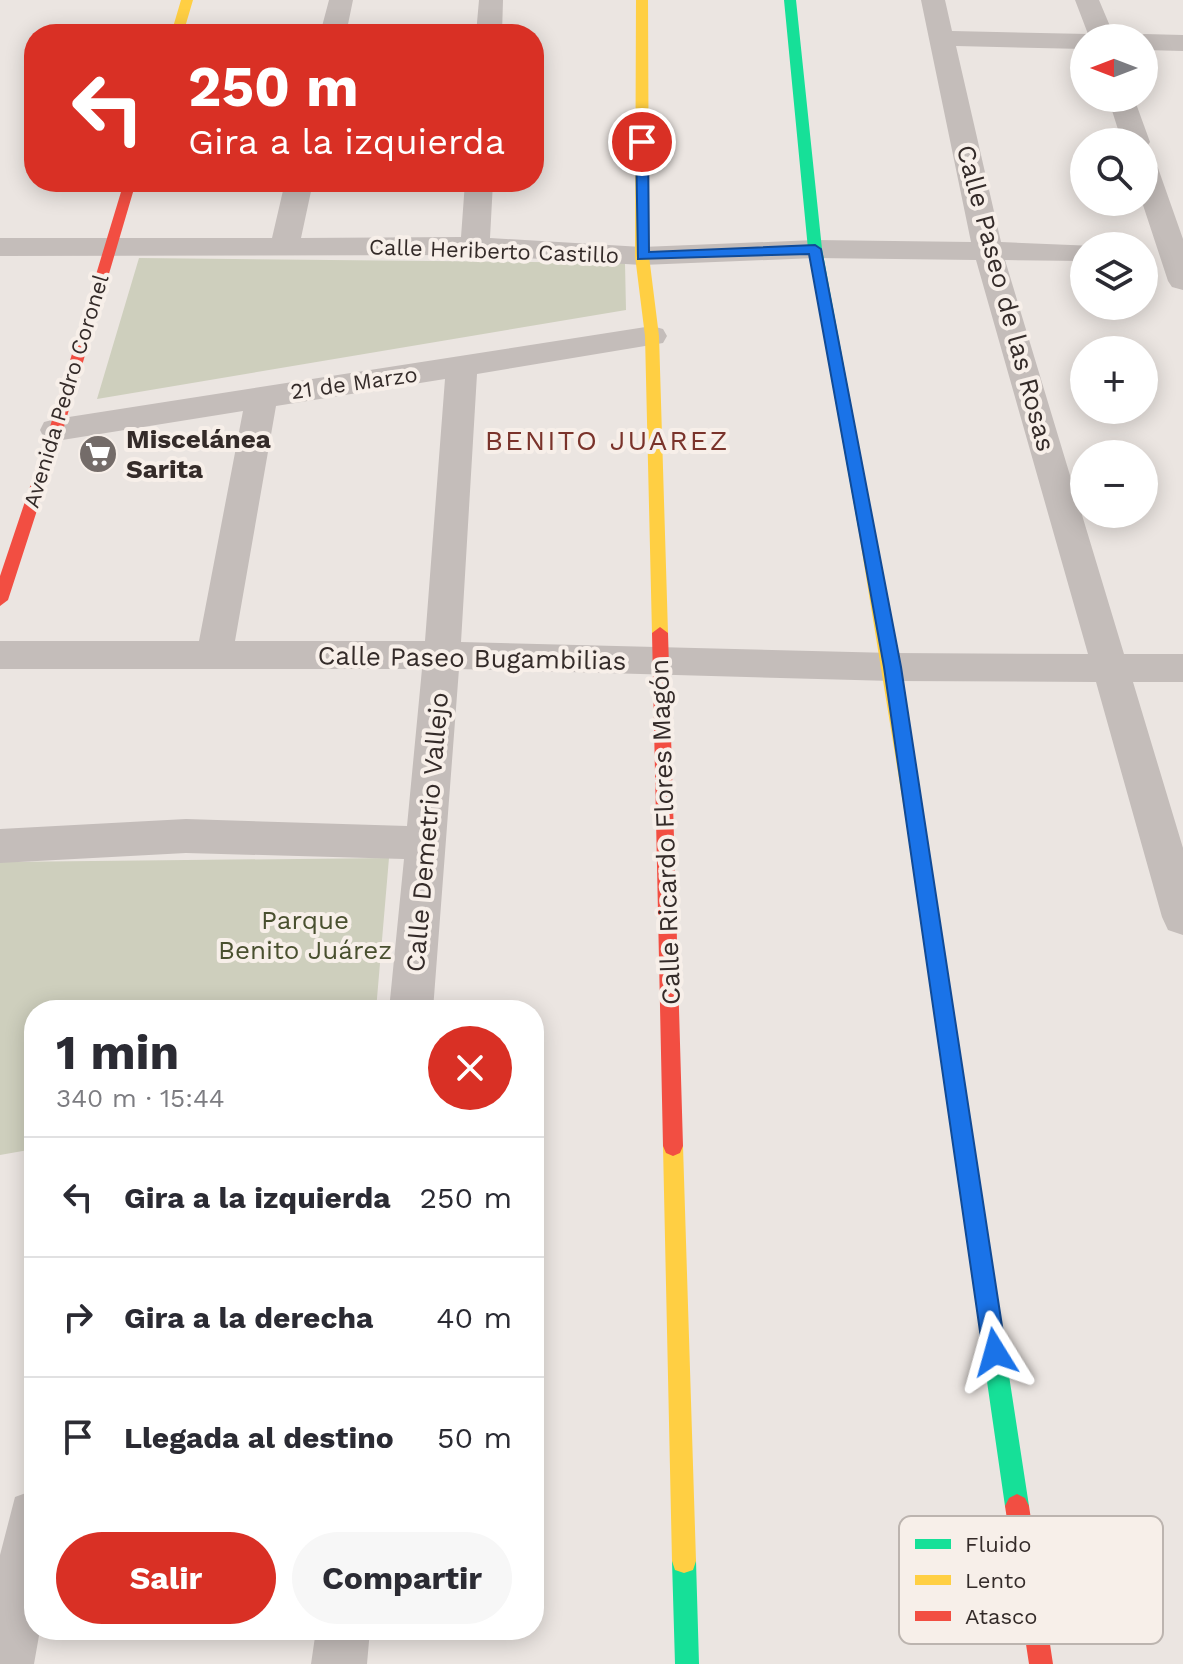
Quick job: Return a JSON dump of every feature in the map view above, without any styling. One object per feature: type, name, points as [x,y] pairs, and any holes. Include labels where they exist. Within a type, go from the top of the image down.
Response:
[{"type":"street","points":[[180,24],[187,0]]},
{"type":"street","points":[[335,24],[341,0]]},
{"type":"street","points":[[490,24],[491,0]]},
{"type":"street","name":"Calle Ricardo Flores Magón","points":[[642,0],[642,256],[652,336],[687,1664]]},
{"type":"street","points":[[790,0],[815,249],[892,667],[1019,1516]]},
{"type":"street","name":"Calle Paseo de las Rosas","points":[[933,0],[988,251],[1108,670],[1183,917]]},
{"type":"street","points":[[1087,0],[1096,24]]},
{"type":"street","points":[[943,38],[1070,41]]},
{"type":"street","points":[[1158,42],[1183,43]]},
{"type":"street","name":"Avenida Pedro Coronel","points":[[0,600],[56,430],[127,192]]},
{"type":"street","points":[[285,246],[297,192]]},
{"type":"street","points":[[475,246],[478,192]]},
{"type":"street","points":[[1157,216],[1166,252],[1183,281]]},
{"type":"street","name":"Calle Heriberto Castillo","points":[[0,247],[475,246],[642,256],[815,249],[1070,252]]},
{"type":"street","name":"21 de Marzo","points":[[56,430],[652,336]]},
{"type":"street","name":"Calle Demetrio Vallejo","points":[[412,1000],[442,655],[462,367]]},
{"type":"street","points":[[214,656],[262,397]]},
{"type":"street","name":"Calle Paseo Bugambilias","points":[[0,655],[442,655],[892,667],[1183,668]]},
{"type":"street","points":[[0,846],[186,836],[426,843]]},
{"type":"street","points":[[6,1664],[24,1569]]},
{"type":"street","points":[[339,1664],[342,1640]]},
{"type":"street","points":[[1038,1644],[1041,1664]]},
{"type":"green space","points":[[139,258],[625,263],[626,310],[97,399]]},
{"type":"green space","name":"Parque Benito Juárez","points":[[389,858],[377,1000],[24,1000],[24,1151],[0,1155],[0,862]]},
{"type":"traffic: fast","points":[[790,0],[815,249],[866,527]]},
{"type":"traffic: fast","points":[[916,828],[1017,1506]]},
{"type":"traffic: fast","points":[[684,1561],[687,1664]]},
{"type":"traffic: slow","points":[[180,24],[187,0]]},
{"type":"traffic: slow","points":[[642,0],[642,256],[652,336],[660,633]]},
{"type":"traffic: slow","points":[[866,527],[916,828]]},
{"type":"traffic: slow","points":[[673,1146],[684,1561]]},
{"type":"traffic: jam","points":[[0,600],[56,430],[127,192]]},
{"type":"traffic: jam","points":[[660,633],[673,1146]]},
{"type":"traffic: jam","points":[[1017,1506],[1019,1516]]},
{"type":"traffic: jam","points":[[1038,1644],[1041,1664]]},
{"type":"place","name":"Miscelánea Sarita","points":[[98,454]]},
{"type":"district","name":"BENITO JUAREZ","points":[[607,440]]},
{"type":"route","points":[[642,142],[642,256],[815,249],[892,667],[995,1352]]}]
